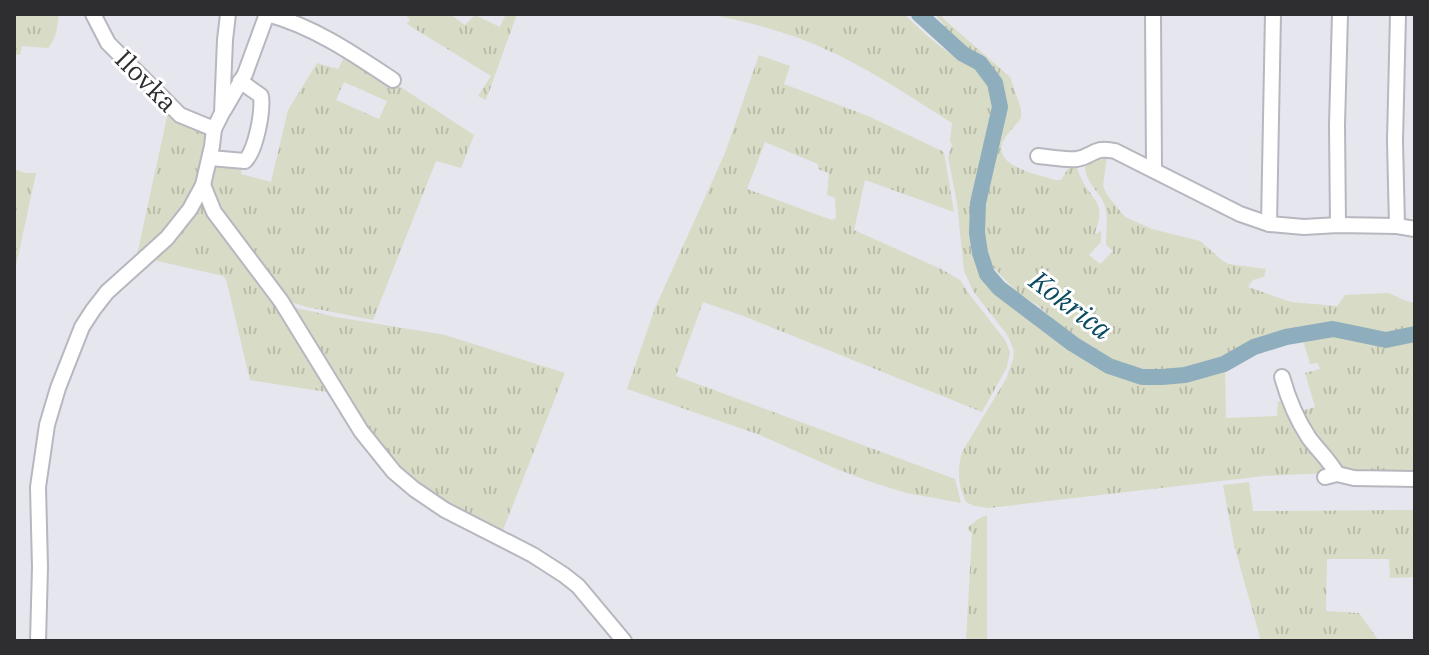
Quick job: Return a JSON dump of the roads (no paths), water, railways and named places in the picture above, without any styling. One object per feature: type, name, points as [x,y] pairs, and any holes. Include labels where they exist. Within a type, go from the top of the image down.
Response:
[{"type":"street","name":"Ilovka","points":[[93,14],[108,43],[180,115],[214,129]]},
{"type":"street","points":[[222,113],[228,14]]},
{"type":"street","points":[[38,641],[38,487],[47,425],[62,378],[82,327],[93,310],[107,292],[167,238],[190,209],[203,185],[214,129],[253,54],[267,14],[343,47],[393,80]]},
{"type":"street","points":[[1153,14],[1154,170]]},
{"type":"street","points":[[1269,224],[1273,14]]},
{"type":"street","points":[[1338,225],[1340,14]]},
{"type":"street","points":[[1397,226],[1395,141],[1398,14]]},
{"type":"street","points":[[210,158],[245,161],[251,155],[263,107],[261,96],[240,81]]},
{"type":"street","points":[[1038,156],[1081,158],[1096,150],[1115,151],[1240,214],[1269,224],[1415,229]]},
{"type":"street","points":[[203,185],[214,212],[281,301],[361,431],[394,472],[445,510],[533,555],[564,575],[578,586],[624,641]]},
{"type":"street","points":[[1282,377],[1287,396],[1308,437],[1332,465],[1331,476],[1415,479]]},
{"type":"waterway","name":"Kokrica","points":[[919,14],[963,54],[980,63],[995,83],[1000,107],[978,203],[977,233],[987,274],[999,288],[1073,344],[1109,366],[1142,377],[1162,377],[1185,375],[1224,364],[1254,347],[1286,337],[1333,329],[1386,340],[1415,334]]}]
